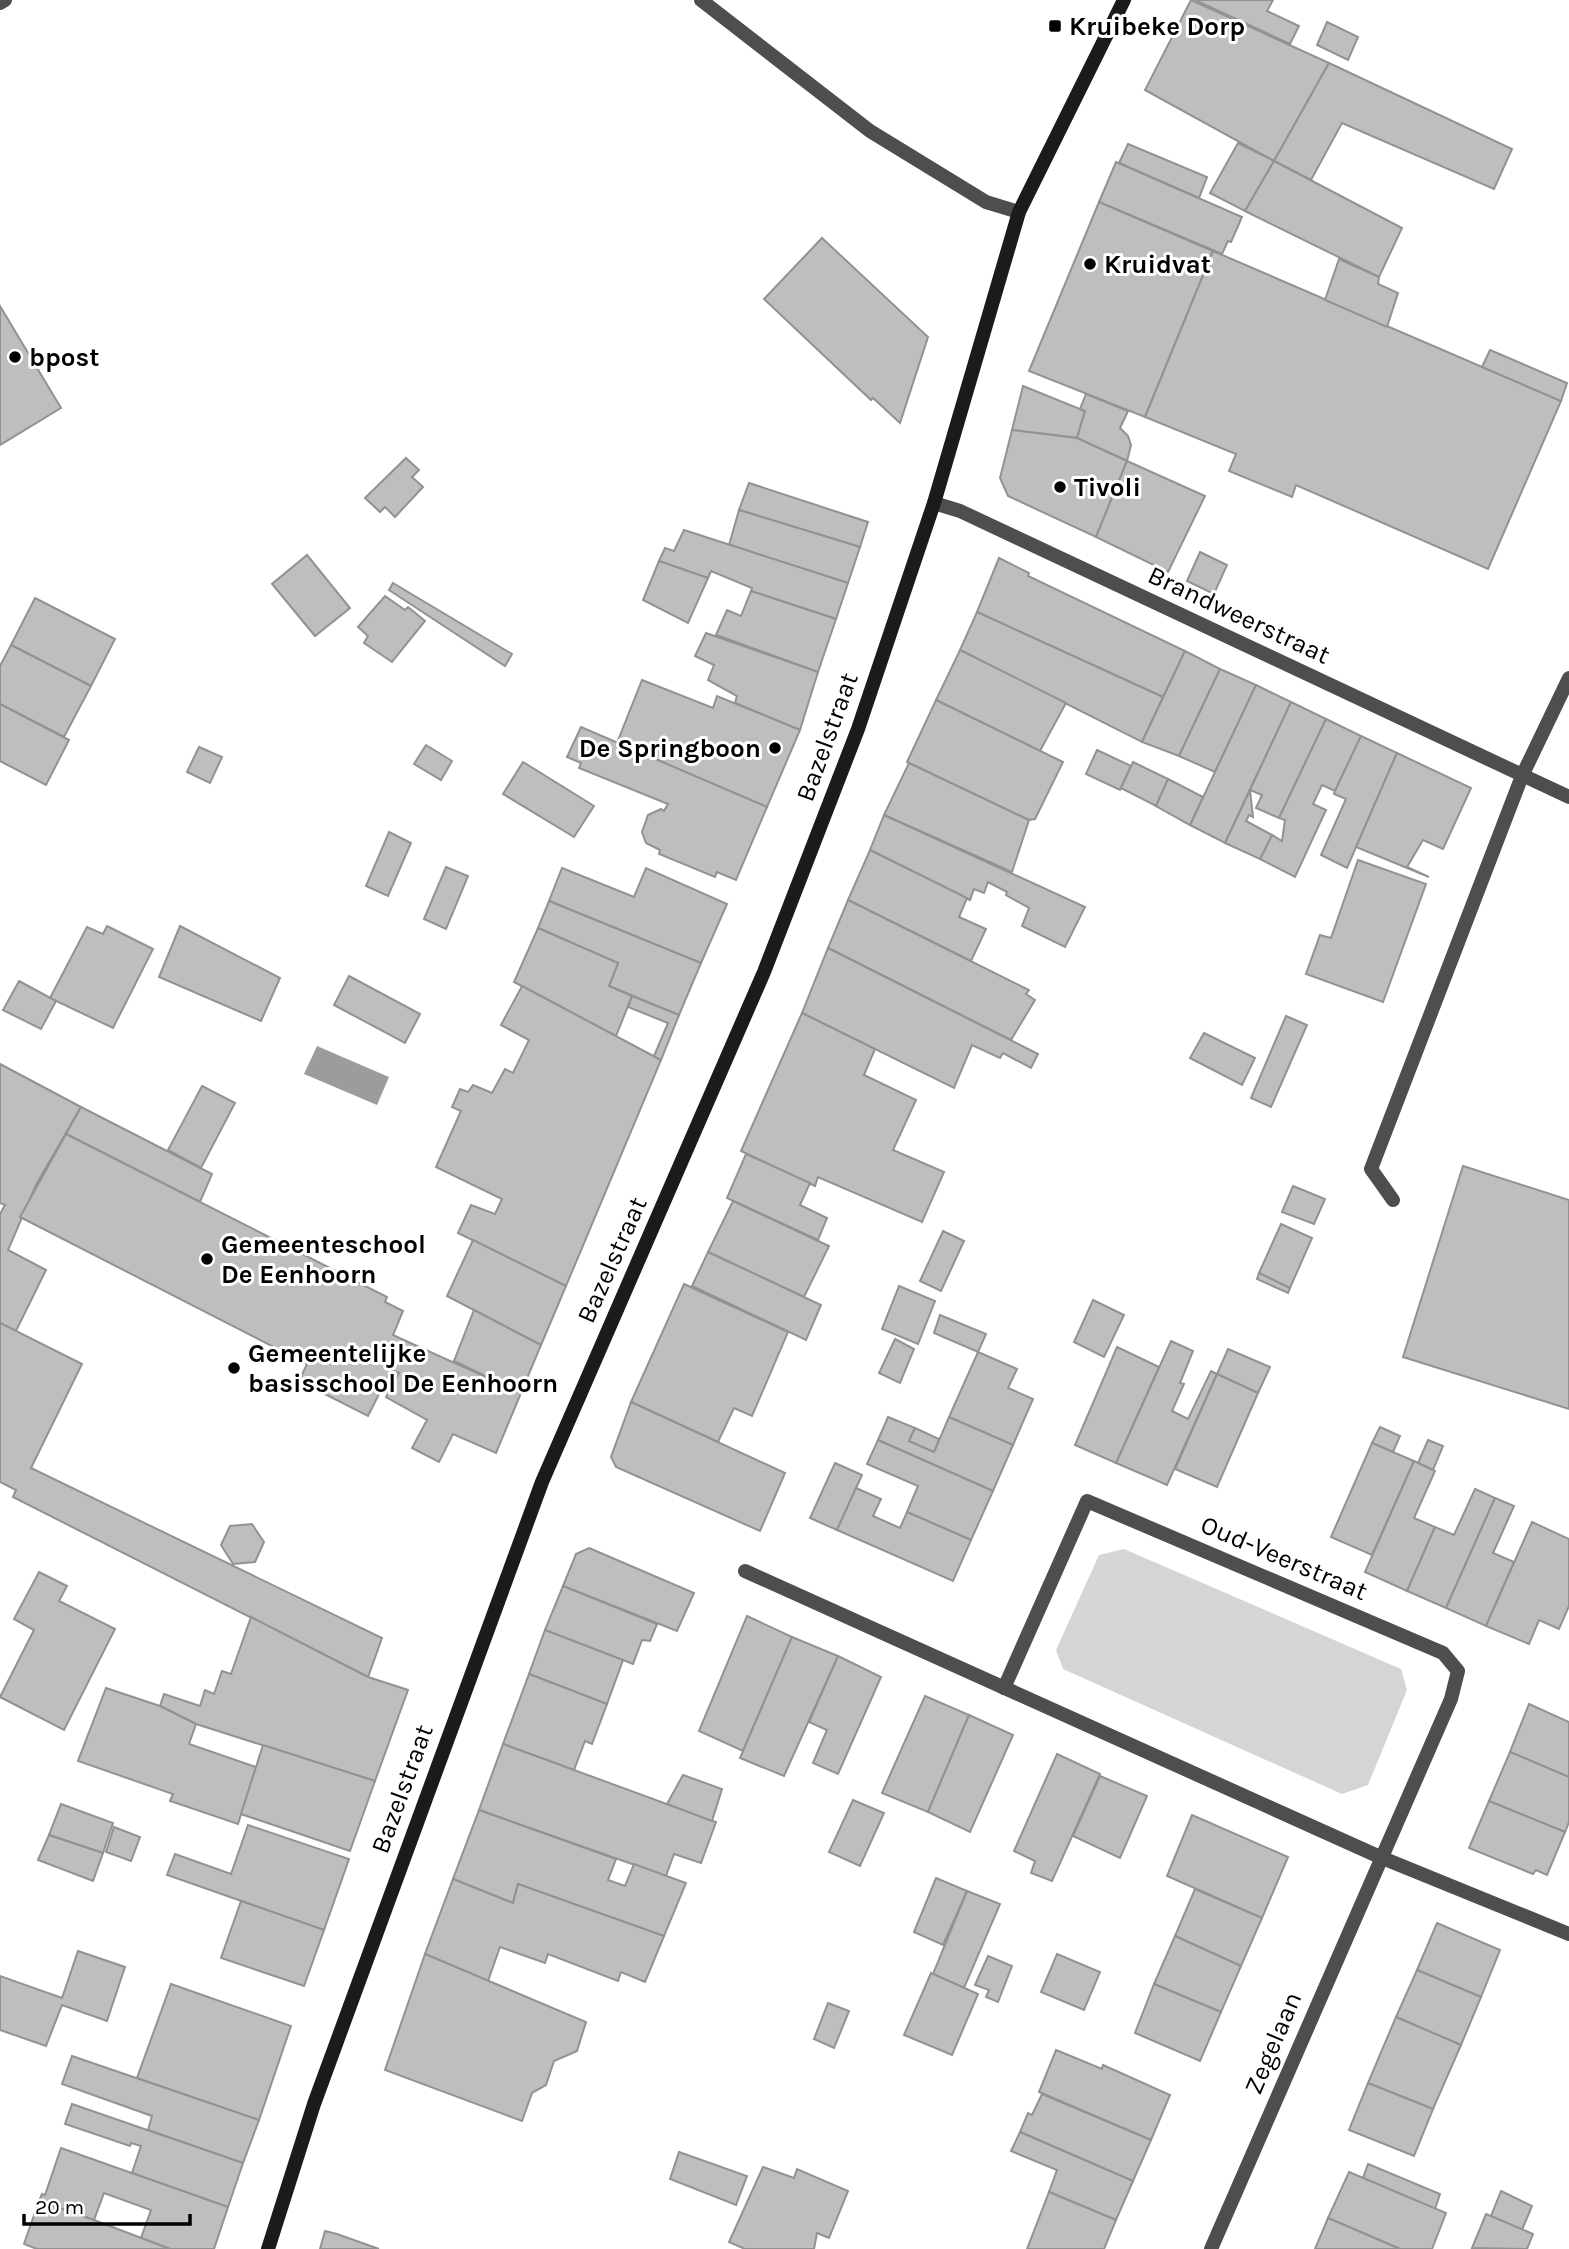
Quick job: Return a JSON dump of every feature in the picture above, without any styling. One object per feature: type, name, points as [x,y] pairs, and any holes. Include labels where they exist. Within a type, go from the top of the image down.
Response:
[{"type":"main road","name":"Bazelstraat","points":[[268,2249],[318,2092],[542,1482],[764,972],[858,729],[933,503],[1019,212],[1124,0]]},
{"type":"street","points":[[0,3],[5,0]]},
{"type":"street","points":[[701,0],[870,131],[986,202],[1019,212]]},
{"type":"street","name":"Brandweerstraat","points":[[933,503],[960,511],[1569,797]]},
{"type":"street","points":[[1393,1200],[1371,1169],[1522,776],[1569,678]]},
{"type":"street","name":"Oud-Veerstraat","points":[[1004,1688],[1087,1501],[1443,1653],[1458,1671],[1451,1699],[1380,1857]]},
{"type":"street","points":[[745,1571],[1380,1857],[1569,1934]]},
{"type":"street","name":"Zegelaan","points":[[1211,2249],[1380,1857]]},
{"type":"shaded area","points":[[317,1046],[389,1077],[377,1105],[304,1074]]},
{"type":"shaded area","points":[[1124,1549],[1401,1669],[1407,1690],[1368,1785],[1342,1794],[1063,1669],[1056,1650],[1099,1555]]},
{"type":"building","points":[[1191,0],[1329,63],[1274,161],[1145,90]]},
{"type":"building","points":[[1195,0],[1273,0],[1267,11],[1299,26],[1290,44]]},
{"type":"building","points":[[1327,22],[1358,37],[1348,60],[1317,45]]},
{"type":"building","points":[[1329,63],[1512,149],[1494,189],[1342,123],[1311,180],[1274,161]]},
{"type":"building","points":[[1238,143],[1274,161],[1245,211],[1210,193]]},
{"type":"building","points":[[1128,144],[1207,177],[1199,198],[1119,163]]},
{"type":"building","points":[[1274,161],[1402,228],[1379,277],[1245,211]]},
{"type":"building","points":[[1116,162],[1242,217],[1231,242],[1228,241],[1222,254],[1099,202]]},
{"type":"building","points":[[1099,202],[1213,251],[1145,417],[1029,371]]},
{"type":"building","points":[[822,238],[928,337],[900,423],[873,398],[871,400],[764,299]]},
{"type":"building","points":[[1213,251],[1561,401],[1488,569],[1296,485],[1292,497],[1229,471],[1236,454],[1145,417]]},
{"type":"building","points":[[1339,259],[1379,277],[1378,284],[1398,293],[1387,327],[1325,300]]},
{"type":"building","name":"bpost","points":[[0,306],[61,408],[0,445]]},
{"type":"building","points":[[1490,350],[1567,383],[1561,401],[1482,367]]},
{"type":"building","points":[[1023,386],[1085,411],[1077,438],[1012,430]]},
{"type":"building","points":[[1086,394],[1128,411],[1120,428],[1128,436],[1131,445],[1127,461],[1077,438],[1085,411],[1080,409]]},
{"type":"building","name":"Tivoli","points":[[1012,430],[1077,438],[1127,461],[1096,537],[1008,496],[1000,478]]},
{"type":"building","points":[[406,458],[419,470],[412,477],[423,487],[395,517],[385,507],[380,512],[365,498]]},
{"type":"building","points":[[1127,461],[1205,496],[1168,572],[1096,537]]},
{"type":"building","points":[[749,483],[868,522],[860,547],[739,510]]},
{"type":"building","points":[[739,510],[860,547],[848,583],[729,545]]},
{"type":"building","points":[[684,530],[848,583],[836,619],[751,591],[752,588],[711,571],[708,578],[659,561],[665,548],[674,551]]},
{"type":"building","points":[[1200,552],[1227,565],[1214,594],[1187,581]]},
{"type":"building","points":[[307,555],[350,608],[315,636],[272,584]]},
{"type":"building","points":[[999,558],[1029,573],[1028,576],[1185,651],[1163,697],[977,612]]},
{"type":"building","points":[[659,561],[708,578],[688,623],[643,600]]},
{"type":"building","points":[[393,583],[512,654],[505,666],[389,590]]},
{"type":"building","points":[[751,591],[836,619],[818,672],[716,635],[727,610],[741,616]]},
{"type":"building","points":[[385,596],[405,610],[408,607],[425,621],[392,662],[364,643],[368,636],[358,627]]},
{"type":"building","points":[[35,598],[115,639],[91,686],[11,645]]},
{"type":"building","points":[[977,612],[1163,697],[1142,742],[960,650]]},
{"type":"building","points":[[706,633],[818,672],[800,730],[735,703],[737,696],[708,680],[714,665],[695,656]]},
{"type":"building","points":[[11,645],[91,686],[64,737],[0,704],[0,666]]},
{"type":"building","points":[[960,650],[1066,703],[1040,751],[936,700]]},
{"type":"building","points":[[1185,651],[1220,669],[1179,756],[1142,742]]},
{"type":"building","points":[[1220,669],[1256,685],[1215,772],[1179,756]]},
{"type":"building","points":[[642,680],[713,708],[717,696],[800,730],[767,807],[617,743]]},
{"type":"building","points":[[1256,685],[1291,702],[1225,843],[1190,825]]},
{"type":"building","points":[[936,700],[1063,762],[1035,819],[1029,820],[907,762]]},
{"type":"building","points":[[1291,702],[1326,719],[1279,818],[1256,808],[1262,795],[1250,790]]},
{"type":"building","points":[[0,704],[69,740],[46,785],[0,761]]},
{"type":"building","points":[[1326,719],[1361,736],[1335,791],[1322,785],[1313,804],[1326,810],[1295,877],[1260,859],[1272,835],[1282,841],[1285,820],[1279,818]]},
{"type":"building","points":[[581,727],[767,807],[736,880],[717,872],[715,877],[659,854],[660,850],[646,843],[642,832],[648,815],[661,809],[664,811],[668,804],[579,768],[581,763],[567,757]]},
{"type":"building","points":[[1361,736],[1397,753],[1347,868],[1321,855],[1346,799],[1334,794],[1335,791]]},
{"type":"building","points":[[426,745],[452,761],[441,780],[414,764]]},
{"type":"building","points":[[199,747],[222,757],[210,783],[187,772]]},
{"type":"building","points":[[1097,750],[1131,766],[1120,790],[1086,774]]},
{"type":"building","points":[[1397,753],[1471,788],[1443,849],[1423,840],[1407,867],[1429,877],[1356,847]]},
{"type":"building","points":[[523,762],[594,806],[574,837],[503,794]]},
{"type":"building","points":[[1133,762],[1168,779],[1156,806],[1121,788]]},
{"type":"building","points":[[909,763],[1029,820],[1012,872],[884,815]]},
{"type":"building","points":[[1168,779],[1203,797],[1190,825],[1156,806]]},
{"type":"building","points":[[1250,790],[1253,817],[1249,815],[1246,821],[1272,835],[1260,859],[1225,843]]},
{"type":"building","points":[[884,815],[1085,907],[1065,947],[1022,926],[1029,908],[988,882],[984,893],[974,889],[970,900],[870,850]]},
{"type":"building","points":[[389,832],[411,843],[388,896],[366,886]]},
{"type":"building","points":[[870,850],[967,898],[959,917],[986,929],[971,961],[848,900]]},
{"type":"building","points":[[1358,860],[1426,884],[1383,1002],[1306,974],[1320,935],[1331,938]]},
{"type":"building","points":[[446,867],[468,876],[446,929],[424,919]]},
{"type":"building","points":[[562,868],[634,897],[646,868],[727,904],[701,963],[549,901]]},
{"type":"building","points":[[848,900],[1029,990],[1026,994],[1035,1000],[1011,1040],[828,948]]},
{"type":"building","points":[[549,901],[701,963],[679,1015],[609,986],[618,963],[538,928]]},
{"type":"building","points":[[107,926],[153,949],[113,1028],[50,998],[87,927],[103,934]]},
{"type":"building","points":[[180,926],[280,978],[261,1021],[159,977]]},
{"type":"building","points":[[538,928],[618,963],[609,986],[632,996],[616,1036],[514,982]]},
{"type":"building","points":[[828,948],[1038,1054],[1031,1068],[1003,1053],[1000,1058],[972,1045],[954,1088],[802,1013]]},
{"type":"building","points":[[349,976],[420,1014],[405,1043],[334,1005]]},
{"type":"building","points":[[19,981],[56,1001],[41,1029],[3,1010]]},
{"type":"building","points":[[522,986],[661,1060],[566,1286],[458,1233],[471,1205],[495,1214],[502,1199],[436,1167],[461,1111],[452,1107],[460,1089],[468,1092],[473,1085],[492,1093],[505,1069],[513,1073],[529,1040],[501,1025]]},
{"type":"building","points":[[632,996],[679,1015],[661,1060],[654,1056],[668,1023],[628,1007]]},
{"type":"building","points":[[802,1013],[875,1049],[864,1075],[916,1100],[893,1150],[944,1172],[922,1222],[818,1177],[815,1186],[741,1151]]},
{"type":"building","points":[[1286,1016],[1307,1025],[1271,1107],[1251,1098]]},
{"type":"building","points":[[1204,1033],[1255,1058],[1242,1085],[1190,1058]]},
{"type":"building","points":[[0,1064],[81,1107],[36,1185],[8,1250],[46,1270],[16,1331],[0,1323],[0,1214],[5,1205],[0,1203]]},
{"type":"building","points":[[202,1086],[235,1103],[201,1168],[168,1150]]},
{"type":"building","points":[[81,1107],[212,1174],[200,1202],[66,1134]]},
{"type":"building","name":"Gemeenteschool De Eenhoorn","points":[[66,1134],[387,1297],[385,1302],[403,1311],[393,1335],[406,1341],[368,1416],[299,1381],[307,1364],[20,1217]]},
{"type":"building","points":[[746,1154],[810,1183],[800,1205],[827,1218],[818,1240],[727,1198]]},
{"type":"building","points":[[1463,1166],[1569,1200],[1569,1409],[1403,1357]]},
{"type":"building","points":[[1293,1186],[1325,1199],[1314,1224],[1282,1212]]},
{"type":"building","points":[[733,1201],[829,1246],[804,1297],[708,1252]]},
{"type":"building","points":[[1281,1224],[1312,1238],[1290,1288],[1259,1273]]},
{"type":"building","points":[[943,1231],[964,1241],[941,1291],[920,1281]]},
{"type":"building","points":[[473,1240],[566,1286],[541,1345],[447,1296]]},
{"type":"building","points":[[708,1252],[821,1305],[806,1340],[692,1286]]},
{"type":"building","points":[[1259,1273],[1290,1288],[1288,1293],[1257,1279]]},
{"type":"building","points":[[684,1284],[788,1332],[752,1416],[734,1408],[718,1442],[631,1402]]},
{"type":"building","points":[[899,1286],[935,1301],[918,1344],[882,1329]]},
{"type":"building","points":[[1093,1300],[1124,1315],[1104,1357],[1074,1342]]},
{"type":"building","points":[[474,1310],[541,1345],[521,1393],[454,1361]]},
{"type":"building","points":[[940,1315],[986,1334],[978,1352],[934,1333]]},
{"type":"building","points":[[0,1323],[82,1364],[31,1468],[382,1638],[368,1677],[13,1497],[16,1490],[0,1482]]},
{"type":"building","points":[[895,1339],[914,1349],[900,1383],[879,1373]]},
{"type":"building","points":[[406,1341],[521,1393],[496,1453],[453,1434],[439,1462],[412,1448],[427,1420],[386,1397],[399,1373],[391,1370]]},
{"type":"building","points":[[1171,1341],[1193,1351],[1180,1383],[1184,1384],[1172,1411],[1188,1419],[1211,1371],[1217,1374],[1167,1485],[1116,1463]]},
{"type":"building","points":[[1117,1347],[1159,1367],[1116,1463],[1075,1445]]},
{"type":"building","points":[[1228,1349],[1270,1367],[1258,1393],[1217,1374]]},
{"type":"building","points":[[978,1352],[1017,1369],[1008,1388],[1033,1399],[1013,1445],[949,1417]]},
{"type":"building","points":[[1217,1374],[1258,1393],[1217,1487],[1175,1469]]},
{"type":"building","points":[[631,1402],[785,1473],[760,1531],[616,1467],[611,1457]]},
{"type":"building","points":[[888,1417],[915,1428],[909,1441],[934,1452],[949,1417],[1013,1445],[993,1491],[878,1440]]},
{"type":"building","points":[[1380,1427],[1400,1436],[1393,1452],[1372,1443]]},
{"type":"building","points":[[915,1428],[939,1439],[934,1452],[909,1441]]},
{"type":"building","points":[[878,1440],[993,1491],[971,1540],[907,1512],[918,1486],[867,1464]]},
{"type":"building","points":[[1428,1440],[1443,1446],[1433,1470],[1418,1463]]},
{"type":"building","points":[[1372,1443],[1414,1461],[1372,1555],[1331,1537]]},
{"type":"building","points":[[1414,1461],[1435,1471],[1414,1518],[1435,1527],[1407,1591],[1365,1572]]},
{"type":"building","points":[[835,1463],[862,1475],[837,1530],[810,1518]]},
{"type":"building","points":[[856,1488],[881,1499],[873,1516],[900,1528],[907,1512],[971,1540],[953,1581],[837,1530]]},
{"type":"building","points":[[1475,1489],[1495,1498],[1446,1608],[1407,1591],[1435,1527],[1454,1535]]},
{"type":"building","points":[[1495,1498],[1514,1506],[1493,1553],[1514,1562],[1486,1626],[1446,1608]]},
{"type":"building","points":[[1532,1522],[1569,1539],[1569,1606],[1559,1629],[1539,1620],[1529,1644],[1486,1626]]},
{"type":"building","points":[[252,1524],[264,1542],[255,1562],[233,1564],[221,1545],[230,1526]]},
{"type":"building","points":[[589,1548],[694,1593],[677,1631],[563,1586],[576,1554]]},
{"type":"building","points":[[39,1572],[67,1586],[59,1601],[115,1629],[64,1730],[0,1697],[34,1630],[14,1619]]},
{"type":"building","points":[[563,1586],[657,1624],[650,1641],[642,1640],[633,1664],[545,1630]]},
{"type":"building","points":[[747,1616],[792,1637],[743,1751],[699,1731]]},
{"type":"building","points":[[251,1617],[368,1677],[408,1690],[375,1781],[196,1724],[160,1706],[164,1694],[200,1706],[205,1690],[214,1694],[222,1671],[231,1674]]},
{"type":"building","points":[[545,1630],[623,1660],[607,1704],[529,1674]]},
{"type":"building","points":[[792,1637],[838,1656],[784,1776],[740,1758]]},
{"type":"building","points":[[838,1656],[881,1677],[838,1774],[813,1763],[827,1730],[809,1722]]},
{"type":"building","points":[[529,1674],[607,1704],[592,1744],[585,1741],[574,1770],[503,1744]]},
{"type":"building","points":[[106,1688],[160,1706],[196,1724],[189,1744],[256,1767],[238,1824],[170,1801],[173,1794],[78,1761]]},
{"type":"building","points":[[925,1696],[969,1715],[928,1812],[882,1793]]},
{"type":"building","points":[[1529,1704],[1569,1722],[1569,1777],[1510,1752]]},
{"type":"building","points":[[969,1715],[1013,1735],[970,1832],[928,1812]]},
{"type":"building","points":[[503,1744],[716,1822],[701,1863],[674,1854],[666,1876],[479,1810]]},
{"type":"building","points":[[263,1745],[375,1781],[350,1851],[241,1814]]},
{"type":"building","points":[[1510,1752],[1569,1777],[1569,1822],[1565,1832],[1489,1801]]},
{"type":"building","points":[[1057,1754],[1100,1774],[1052,1881],[1031,1873],[1035,1861],[1014,1851]]},
{"type":"building","points":[[683,1775],[722,1789],[712,1821],[667,1804]]},
{"type":"building","points":[[1100,1776],[1147,1796],[1120,1858],[1073,1836]]},
{"type":"building","points":[[853,1800],[884,1813],[860,1866],[829,1852]]},
{"type":"building","points":[[1489,1801],[1565,1832],[1547,1875],[1536,1870],[1533,1874],[1469,1848]]},
{"type":"building","points":[[61,1804],[113,1823],[103,1853],[49,1835]]},
{"type":"building","points":[[479,1810],[616,1859],[608,1880],[625,1886],[634,1864],[686,1883],[664,1936],[518,1884],[513,1903],[453,1879]]},
{"type":"building","points":[[1192,1815],[1288,1857],[1262,1918],[1167,1876]]},
{"type":"building","points":[[248,1825],[349,1859],[324,1930],[167,1875],[175,1854],[231,1874]]},
{"type":"building","points":[[114,1827],[140,1837],[131,1861],[106,1852]]},
{"type":"building","points":[[49,1835],[103,1853],[93,1881],[38,1860]]},
{"type":"building","points":[[936,1878],[967,1891],[943,1945],[914,1932]]},
{"type":"building","points":[[453,1879],[513,1903],[518,1884],[664,1936],[645,1982],[621,1972],[618,1981],[548,1954],[545,1963],[500,1947],[488,1981],[425,1954]]},
{"type":"building","points":[[1195,1889],[1262,1918],[1241,1966],[1175,1936]]},
{"type":"building","points":[[967,1891],[1000,1904],[964,1988],[933,1974]]},
{"type":"building","points":[[241,1901],[324,1930],[304,1986],[221,1958]]},
{"type":"building","points":[[1437,1923],[1500,1950],[1481,1997],[1417,1970]]},
{"type":"building","points":[[1175,1936],[1241,1966],[1221,2012],[1154,1984]]},
{"type":"building","points":[[78,1951],[125,1967],[107,2021],[62,2005],[46,2046],[0,2030],[0,1976],[62,1998]]},
{"type":"building","points":[[425,1954],[586,2022],[577,2051],[554,2061],[546,2085],[532,2093],[522,2121],[385,2070]]},
{"type":"building","points":[[1057,1954],[1100,1972],[1084,2010],[1041,1992]]},
{"type":"building","points":[[988,1956],[1012,1966],[998,2002],[986,1997],[989,1990],[975,1985]]},
{"type":"building","points":[[1417,1970],[1481,1997],[1461,2045],[1396,2017]]},
{"type":"building","points":[[931,1973],[978,1994],[952,2055],[904,2035]]},
{"type":"building","points":[[171,1984],[291,2026],[259,2120],[137,2078]]},
{"type":"building","points":[[1154,1984],[1221,2012],[1200,2061],[1135,2033]]},
{"type":"building","points":[[828,2003],[849,2011],[834,2048],[814,2039]]},
{"type":"building","points":[[1396,2017],[1461,2045],[1433,2109],[1368,2083]]},
{"type":"building","points":[[1056,2050],[1102,2069],[1103,2065],[1170,2095],[1151,2140],[1039,2092]]},
{"type":"building","points":[[72,2056],[259,2120],[243,2163],[148,2130],[152,2116],[62,2084]]},
{"type":"building","points":[[1368,2083],[1433,2109],[1414,2156],[1349,2130]]},
{"type":"building","points":[[1042,2094],[1151,2140],[1133,2181],[1020,2132],[1028,2113],[1032,2115]]},
{"type":"building","points":[[72,2104],[243,2163],[228,2207],[132,2173],[141,2146],[131,2143],[130,2146],[65,2124]]},
{"type":"building","points":[[1020,2132],[1133,2181],[1116,2220],[1049,2192],[1057,2170],[1011,2151]]},
{"type":"building","points":[[61,2148],[228,2207],[214,2249],[170,2249],[141,2238],[151,2210],[104,2193],[94,2220],[39,2201],[42,2194],[45,2195]]},
{"type":"building","points":[[679,2152],[747,2176],[736,2205],[670,2179]]},
{"type":"building","points":[[1368,2164],[1440,2194],[1435,2209],[1363,2178]]},
{"type":"building","points":[[763,2167],[794,2178],[797,2169],[848,2191],[829,2238],[817,2233],[814,2249],[745,2249],[729,2242]]},
{"type":"building","points":[[1349,2172],[1446,2213],[1432,2249],[1400,2249],[1328,2218]]},
{"type":"building","points":[[1501,2191],[1532,2206],[1522,2230],[1491,2216]]},
{"type":"building","points":[[1049,2192],[1116,2220],[1104,2249],[1027,2249]]},
{"type":"building","points":[[39,2201],[170,2249],[37,2249],[24,2244]]},
{"type":"building","points":[[1486,2214],[1533,2234],[1527,2249],[1472,2248]]},
{"type":"building","points":[[1328,2218],[1400,2249],[1315,2249]]},
{"type":"building","points":[[325,2231],[337,2234],[379,2249],[320,2249]]},
{"type":"place","name":"Kruibeke Dorp","points":[[1055,26]]},
{"type":"place","name":"Kruidvat","points":[[1090,264]]},
{"type":"place","name":"bpost","points":[[15,357]]},
{"type":"place","name":"Tivoli","points":[[1060,487]]},
{"type":"place","name":"De Springboon","points":[[775,748]]},
{"type":"place","name":"Gemeenteschool De Eenhoorn","points":[[207,1259]]},
{"type":"place","name":"Gemeentelijke basisschool De Eenhoorn","points":[[234,1368]]}]
